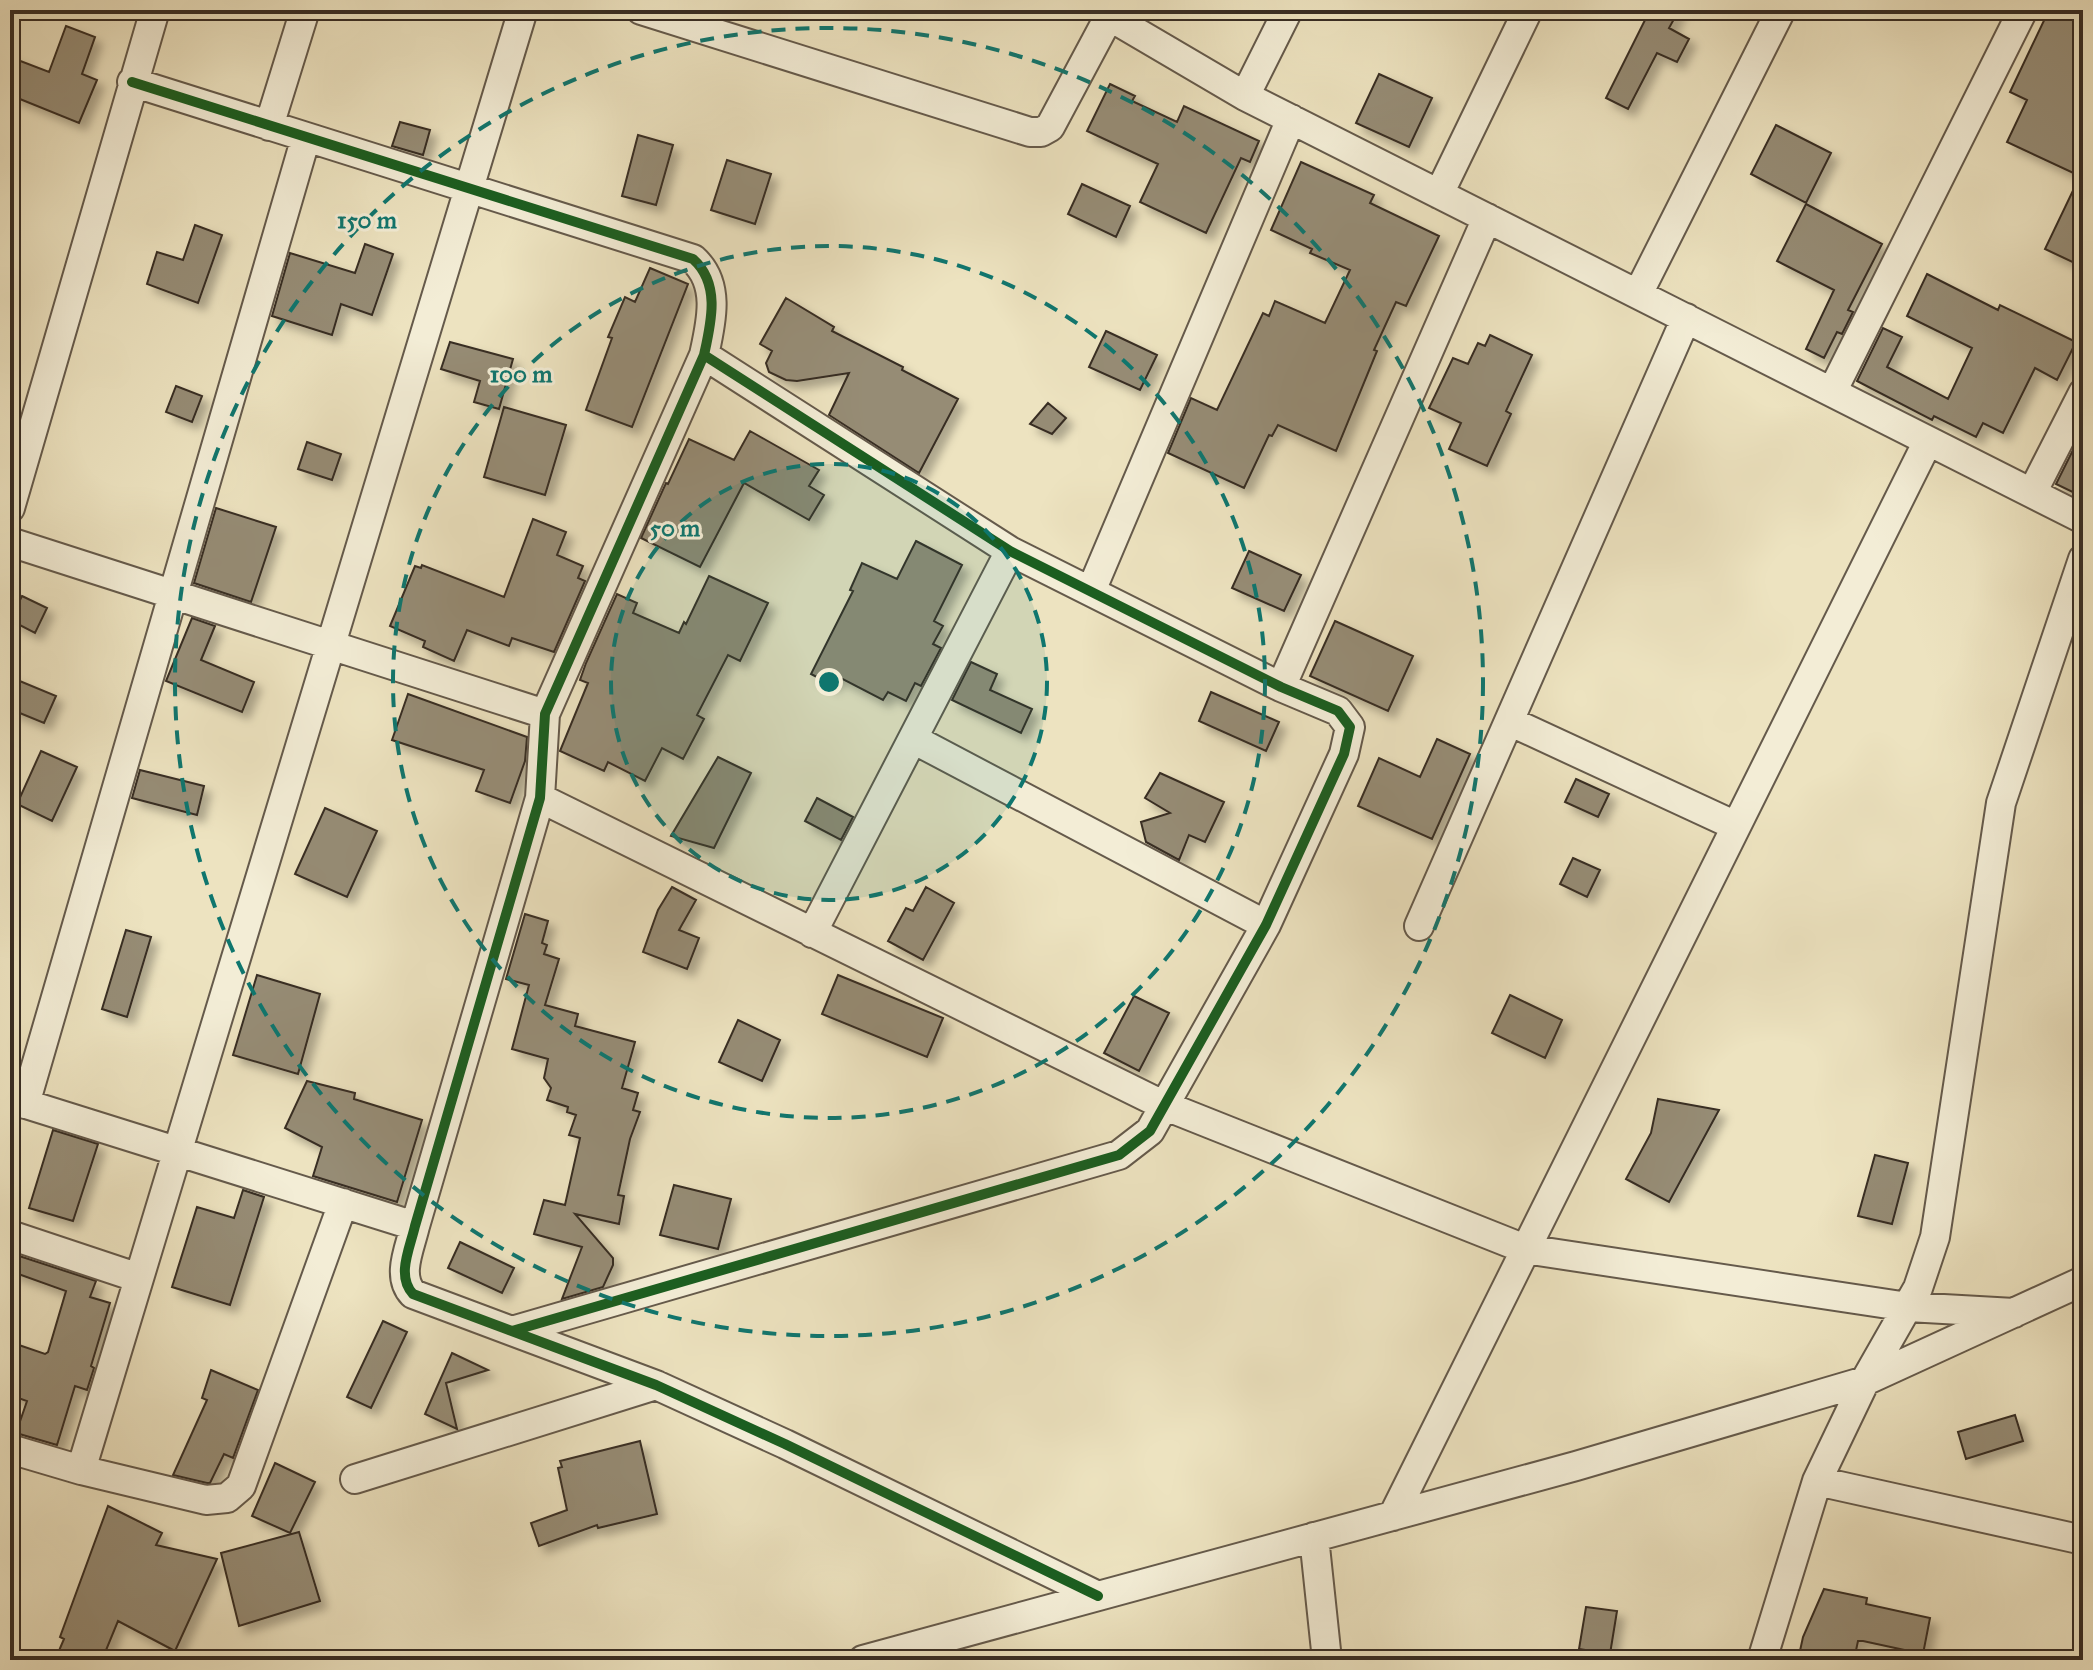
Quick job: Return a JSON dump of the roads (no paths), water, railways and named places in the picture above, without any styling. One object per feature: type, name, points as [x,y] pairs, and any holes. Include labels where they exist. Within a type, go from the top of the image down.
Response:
[{"type":"street","points":[[10,508],[155,10]]},
{"type":"street","points":[[269,126],[305,10]]},
{"type":"street","points":[[81,1470],[523,10]]},
{"type":"street","points":[[641,10],[1030,132],[1041,132],[1050,127],[1104,26],[1110,21],[1119,22],[1245,96],[2083,519]]},
{"type":"street","points":[[1245,96],[1288,10]]},
{"type":"street","points":[[1439,194],[1528,10]]},
{"type":"street","points":[[1638,294],[1781,10]]},
{"type":"street","points":[[1832,392],[2023,10]]},
{"type":"street","points":[[132,82],[693,259],[703,267],[708,279],[712,303],[704,355],[545,714],[540,798],[415,1226],[404,1274],[406,1286],[413,1294],[656,1385],[1098,1596]]},
{"type":"street","points":[[1091,591],[1291,119]]},
{"type":"street","points":[[306,137],[173,594],[18,1101],[415,1226]]},
{"type":"street","points":[[1281,687],[1487,218]]},
{"type":"street","points":[[1419,926],[1686,318]]},
{"type":"street","points":[[512,1331],[1119,1155],[1150,1131],[1266,925],[1344,754],[1350,727],[1338,711],[1281,687],[1010,551],[704,355]]},
{"type":"street","points":[[2032,493],[2083,393]]},
{"type":"street","points":[[1393,1516],[1928,441]]},
{"type":"street","points":[[10,542],[545,714]]},
{"type":"street","points":[[812,933],[1010,551]]},
{"type":"street","points":[[1762,1660],[1817,1481],[1865,1381],[1918,1288],[1935,1237],[2001,803],[2083,559]]},
{"type":"street","points":[[1509,721],[1736,826]]},
{"type":"street","points":[[913,739],[1266,925]]},
{"type":"street","points":[[540,798],[1163,1105],[1525,1249],[1908,1307],[2014,1313]]},
{"type":"street","points":[[10,1449],[81,1470],[206,1500],[227,1498],[241,1486],[343,1203]]},
{"type":"street","points":[[10,1235],[139,1278]]},
{"type":"street","points":[[863,1660],[1576,1466],[1865,1381],[2083,1281]]},
{"type":"street","points":[[355,1479],[656,1385]]},
{"type":"street","points":[[1817,1481],[2083,1540]]},
{"type":"street","points":[[1314,1537],[1327,1660]]}]
